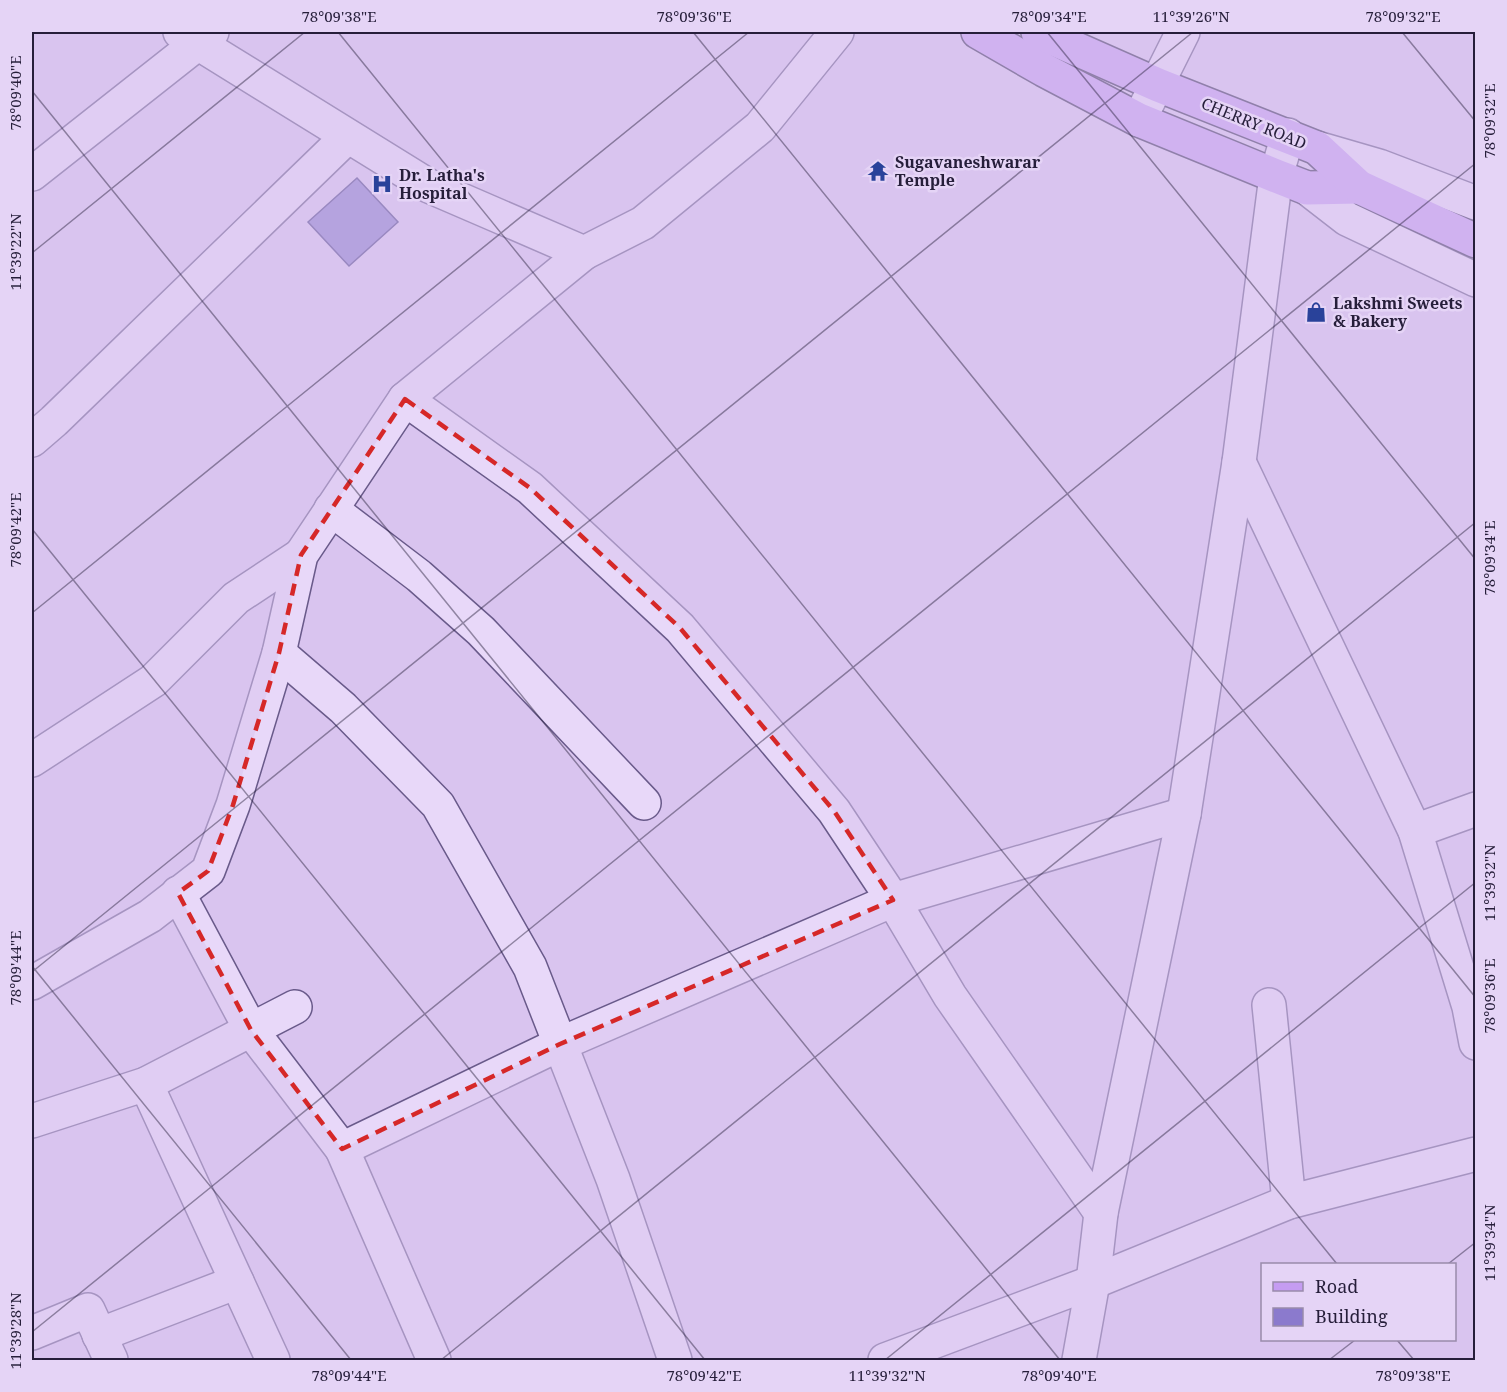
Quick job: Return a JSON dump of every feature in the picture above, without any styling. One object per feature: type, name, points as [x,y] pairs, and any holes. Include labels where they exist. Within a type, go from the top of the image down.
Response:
[{"type":"main road","points":[[978,32],[1139,120],[1276,176],[1307,188],[1359,187]]},
{"type":"main road","name":"CHERRY ROAD","points":[[1038,32],[1158,85],[1317,148]]},
{"type":"main road","points":[[1317,148],[1359,187],[1476,241]]},
{"type":"street","points":[[32,983],[150,916],[208,871],[232,806],[279,653],[301,555],[405,399],[584,253],[643,224],[760,127],[837,32]]},
{"type":"street","points":[[1139,120],[1183,32]]},
{"type":"street","points":[[32,174],[197,36],[347,137],[429,186],[584,253]]},
{"type":"street","points":[[1079,1360],[1093,1282],[1101,1213],[1184,814],[1239,462],[1276,176],[1288,135]]},
{"type":"street","points":[[32,440],[347,137]]},
{"type":"street","name":"CHERRY ROAD","points":[[1317,148],[1379,166],[1476,202]]},
{"type":"street","points":[[1307,188],[1347,219],[1476,280]]},
{"type":"street","points":[[405,399],[530,488],[680,628],[834,811],[893,900],[950,996],[1101,1213]]},
{"type":"street","points":[[1239,462],[1415,831],[1472,1006],[1476,1043]]},
{"type":"street","points":[[331,509],[419,576],[481,631],[644,803]]},
{"type":"street","points":[[32,760],[153,681],[236,598],[301,555]]},
{"type":"street","points":[[279,653],[343,708],[438,806],[530,967],[613,1179],[675,1360]]},
{"type":"street","points":[[1415,831],[1476,809]]},
{"type":"street","points":[[342,1149],[560,1044],[893,900],[1184,814]]},
{"type":"street","points":[[178,893],[251,1030],[342,1149],[434,1360]]},
{"type":"street","points":[[1269,1005],[1289,1203]]},
{"type":"street","points":[[32,1121],[146,1084],[295,1007]]},
{"type":"street","points":[[146,1084],[273,1360]]},
{"type":"street","points":[[885,1360],[1093,1282],[1289,1203],[1476,1154]]},
{"type":"street","points":[[32,1333],[88,1310],[105,1348],[237,1282]]},
{"type":"highlighted area","points":[[405,399],[530,488],[680,628],[834,811],[893,900],[560,1044],[342,1149],[251,1030],[178,893],[208,871],[233,805],[279,653],[301,555]]},
{"type":"building","points":[[357,178],[398,222],[349,266],[308,222]]},
{"type":"place","name":"Sugavaneshwarar Temple","points":[[878,171]]},
{"type":"place","name":"Dr. Latha's Hospital","points":[[382,184]]},
{"type":"place","name":"Lakshmi Sweets & Bakery","points":[[1316,312]]}]
